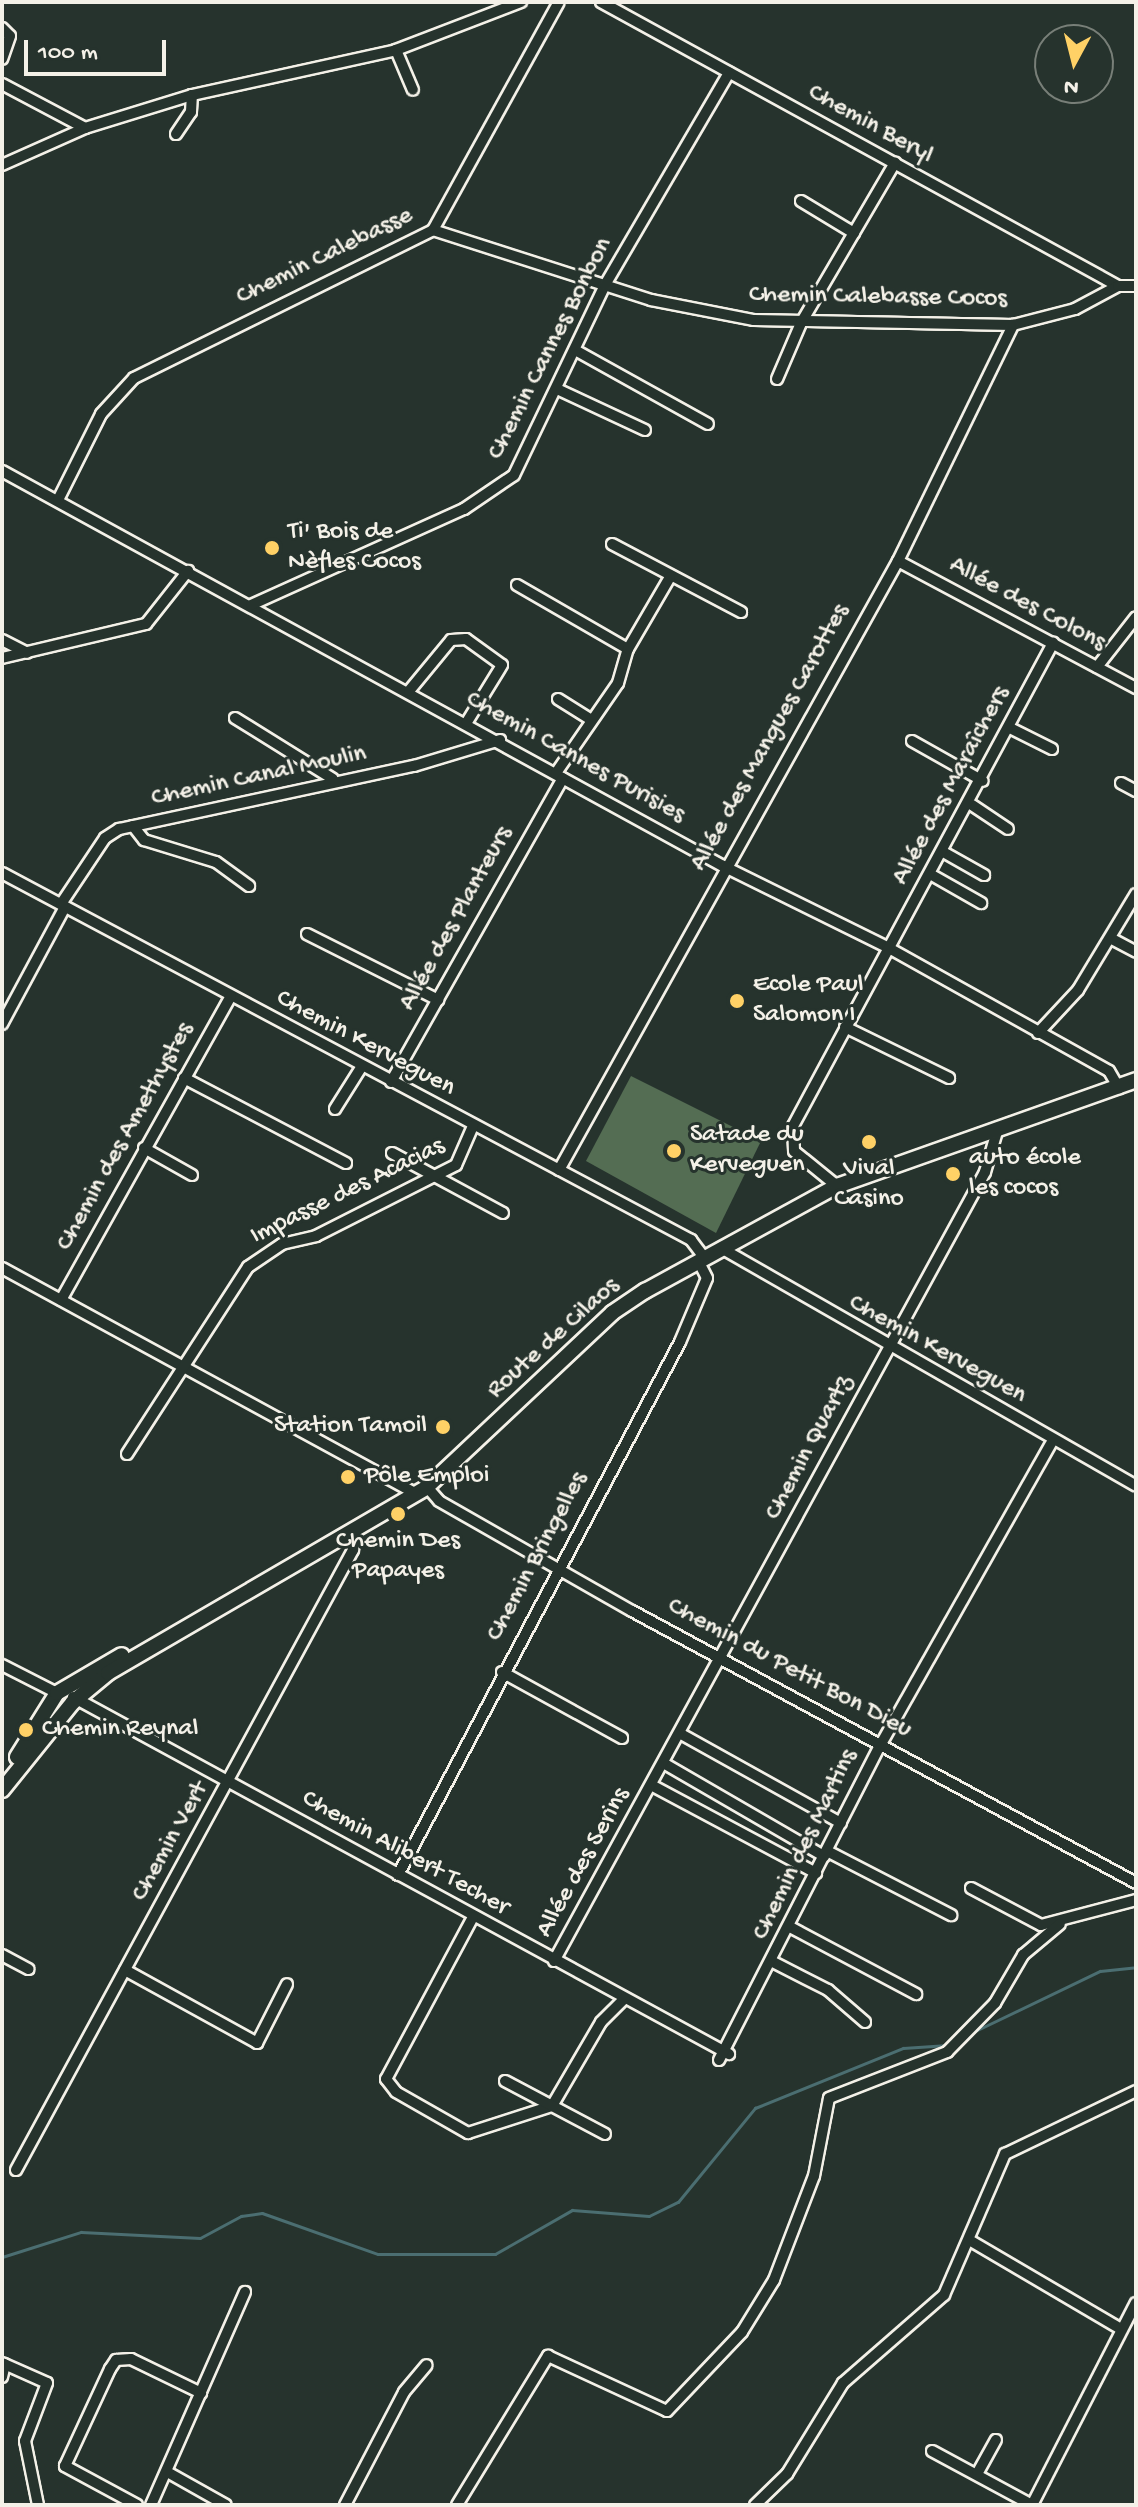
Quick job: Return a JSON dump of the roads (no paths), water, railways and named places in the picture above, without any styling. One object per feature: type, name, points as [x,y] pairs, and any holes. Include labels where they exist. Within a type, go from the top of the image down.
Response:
[{"type":"main road","name":"Route de Cilaos","points":[[2,1788],[60,1691],[355,1533],[422,1491],[612,1313],[701,1258],[837,1186],[1136,1080]]},
{"type":"main road","name":"Route de Cilaos","points":[[24,1751],[76,1699],[166,1635]]},
{"type":"street","points":[[2,165],[85,128],[192,95],[396,50],[521,2]]},
{"type":"street","name":"Chemin Calebasse","points":[[58,500],[101,414],[134,378],[433,230],[559,2]]},
{"type":"street","name":"Chemin Beryl","points":[[601,2],[1118,286]]},
{"type":"street","points":[[2,28],[10,36],[2,59]]},
{"type":"street","points":[[396,50],[413,90]]},
{"type":"street","name":"Chemin Cannes Bonbon","points":[[251,605],[501,486],[523,462],[605,285],[729,73]]},
{"type":"street","points":[[2,84],[85,128]]},
{"type":"street","points":[[176,134],[191,112],[192,95]]},
{"type":"street","points":[[777,379],[801,323],[895,163]]},
{"type":"street","points":[[801,201],[854,233]]},
{"type":"street","name":"Chemin Calebasse Cocos","points":[[433,230],[605,285],[702,312],[801,323],[1013,325],[1075,309],[1118,286],[1136,286]]},
{"type":"street","name":"Allée des Mangues Carottes","points":[[559,1170],[723,866],[898,561],[1013,325]]},
{"type":"street","points":[[575,350],[708,424]]},
{"type":"street","points":[[557,389],[645,430]]},
{"type":"street","name":"Chemin Cannes Purisies","points":[[2,471],[500,740],[723,866],[887,947],[1109,1071],[1119,1088]]},
{"type":"street","points":[[612,544],[741,612]]},
{"type":"street","name":"Allée des Colons","points":[[898,561],[1136,688]]},
{"type":"street","points":[[2,658],[146,624],[188,571]]},
{"type":"street","name":"Allée des Planteurs","points":[[391,1082],[559,776],[591,720],[618,683],[628,649],[670,577]]},
{"type":"street","points":[[517,585],[628,649]]},
{"type":"street","points":[[1097,667],[1136,617]]},
{"type":"street","points":[[409,691],[451,640],[466,639],[502,665],[467,722]]},
{"type":"street","points":[[2,640],[27,653]]},
{"type":"street","name":"Allée des Maraîchers","points":[[837,1186],[794,1151],[790,1138],[887,947],[972,805],[1053,643]]},
{"type":"street","points":[[558,699],[591,720]]},
{"type":"street","points":[[235,718],[333,779]]},
{"type":"street","points":[[1010,728],[1052,749]]},
{"type":"street","name":"Chemin Canal Moulin","points":[[2,1024],[63,906],[105,838],[133,826],[333,779],[414,766],[500,740]]},
{"type":"street","points":[[912,741],[983,781]]},
{"type":"street","points":[[1121,783],[1136,791]]},
{"type":"street","points":[[972,805],[1008,829]]},
{"type":"street","points":[[133,826],[172,854],[216,862],[249,886]]},
{"type":"street","points":[[945,853],[984,875]]},
{"type":"street","name":"Chemin Kerveguen","points":[[2,873],[691,1240],[701,1258]]},
{"type":"street","points":[[930,874],[981,903]]},
{"type":"street","points":[[1038,1033],[1131,917],[1136,894]]},
{"type":"street","points":[[307,934],[438,1000]]},
{"type":"street","points":[[1112,939],[1136,952]]},
{"type":"street","name":"Chemin des Amethystes","points":[[61,1300],[231,996]]},
{"type":"street","points":[[845,1027],[949,1078]]},
{"type":"street","points":[[335,1109],[362,1066]]},
{"type":"street","points":[[184,1078],[346,1163]]},
{"type":"street","name":"Impasse des Acacias","points":[[127,1454],[182,1366],[264,1254],[316,1236],[465,1157],[473,1126]]},
{"type":"street","name":"Chemin Quartz","points":[[653,1786],[985,1172],[998,1128]]},
{"type":"street","points":[[144,1148],[192,1175]]},
{"type":"street","points":[[392,1153],[503,1213]]},
{"type":"street","name":"Chemin Kerveguen","points":[[721,1248],[888,1348],[1136,1486]]},
{"type":"street","name":"Chemin Bringelles","points":[[398,1875],[557,1566],[680,1342],[707,1278],[701,1258]]},
{"type":"street","name":"Chemin du Petit Bon Dieu","points":[[2,1268],[422,1491],[722,1659],[1136,1883]]},
{"type":"street","name":"Chemin des Martins","points":[[724,2057],[881,1744],[1053,1440]]},
{"type":"street","name":"Chemin Vert","points":[[16,2170],[353,1550],[355,1533]]},
{"type":"street","points":[[2,1665],[60,1691]]},
{"type":"street","points":[[502,1672],[622,1738]]},
{"type":"street","name":"Chemin Alibert Techer","points":[[60,1691],[624,1999],[724,2057]]},
{"type":"street","points":[[681,1734],[841,1823]]},
{"type":"street","points":[[665,1764],[826,1853],[951,1915]]},
{"type":"street","points":[[653,1786],[816,1873]]},
{"type":"street","name":"Allée des Serins","points":[[554,1961],[653,1786]]},
{"type":"street","points":[[971,1888],[1026,1919],[1060,1924]]},
{"type":"street","points":[[457,2505],[548,2356],[667,2411],[742,2332],[774,2280],[806,2201],[829,2098],[947,2052],[957,2037],[995,2003],[1023,1955],[1060,1924],[1136,1900]]},
{"type":"street","points":[[473,1917],[386,2070],[388,2086],[468,2133],[552,2106],[601,2022],[624,1999]]},
{"type":"street","points":[[790,1927],[916,1994]]},
{"type":"street","points":[[2,1955],[28,1969]]},
{"type":"street","points":[[773,1962],[839,1997],[865,2022]]},
{"type":"street","points":[[125,1970],[257,2043],[287,1984]]},
{"type":"street","points":[[505,2081],[605,2134]]},
{"type":"street","points":[[755,2505],[787,2474],[843,2383],[944,2295],[971,2241],[1005,2154],[1136,2091]]},
{"type":"street","points":[[971,2241],[1121,2329]]},
{"type":"street","points":[[151,2505],[169,2473],[245,2292]]},
{"type":"street","points":[[932,2451],[1032,2505],[1136,2303]]},
{"type":"street","points":[[137,2505],[65,2466],[110,2369],[116,2360],[131,2359],[201,2393]]},
{"type":"street","points":[[2,2377],[4,2363],[47,2383],[25,2441],[38,2505]]},
{"type":"street","points":[[345,2505],[404,2392],[427,2365]]},
{"type":"street","points":[[977,2474],[996,2440]]},
{"type":"street","points":[[169,2473],[226,2505]]},
{"type":"waterway","points":[[973,2032],[1100,1971],[1136,1967]]},
{"type":"waterway","points":[[2,2257],[81,2232],[200,2238],[241,2216],[262,2213],[378,2254],[495,2254],[572,2210],[649,2216],[678,2202],[755,2108],[903,2048],[948,2045]]},
{"type":"place","name":"Ti' Bois de Nèfles Cocos","points":[[272,548]]},
{"type":"place","name":"Ecole Paul Salomon I","points":[[737,1001]]},
{"type":"place","name":"Vival Casino","points":[[869,1142]]},
{"type":"place","name":"Satade du Kerveguen","points":[[674,1151]]},
{"type":"place","name":"auto école les cocos","points":[[953,1174]]},
{"type":"place","name":"Station Tamoil","points":[[443,1427]]},
{"type":"place","name":"Pôle Emploi","points":[[348,1477]]},
{"type":"place","name":"Chemin Des Papayes","points":[[398,1514]]},
{"type":"place","name":"Chemin Reynal","points":[[26,1730]]}]
